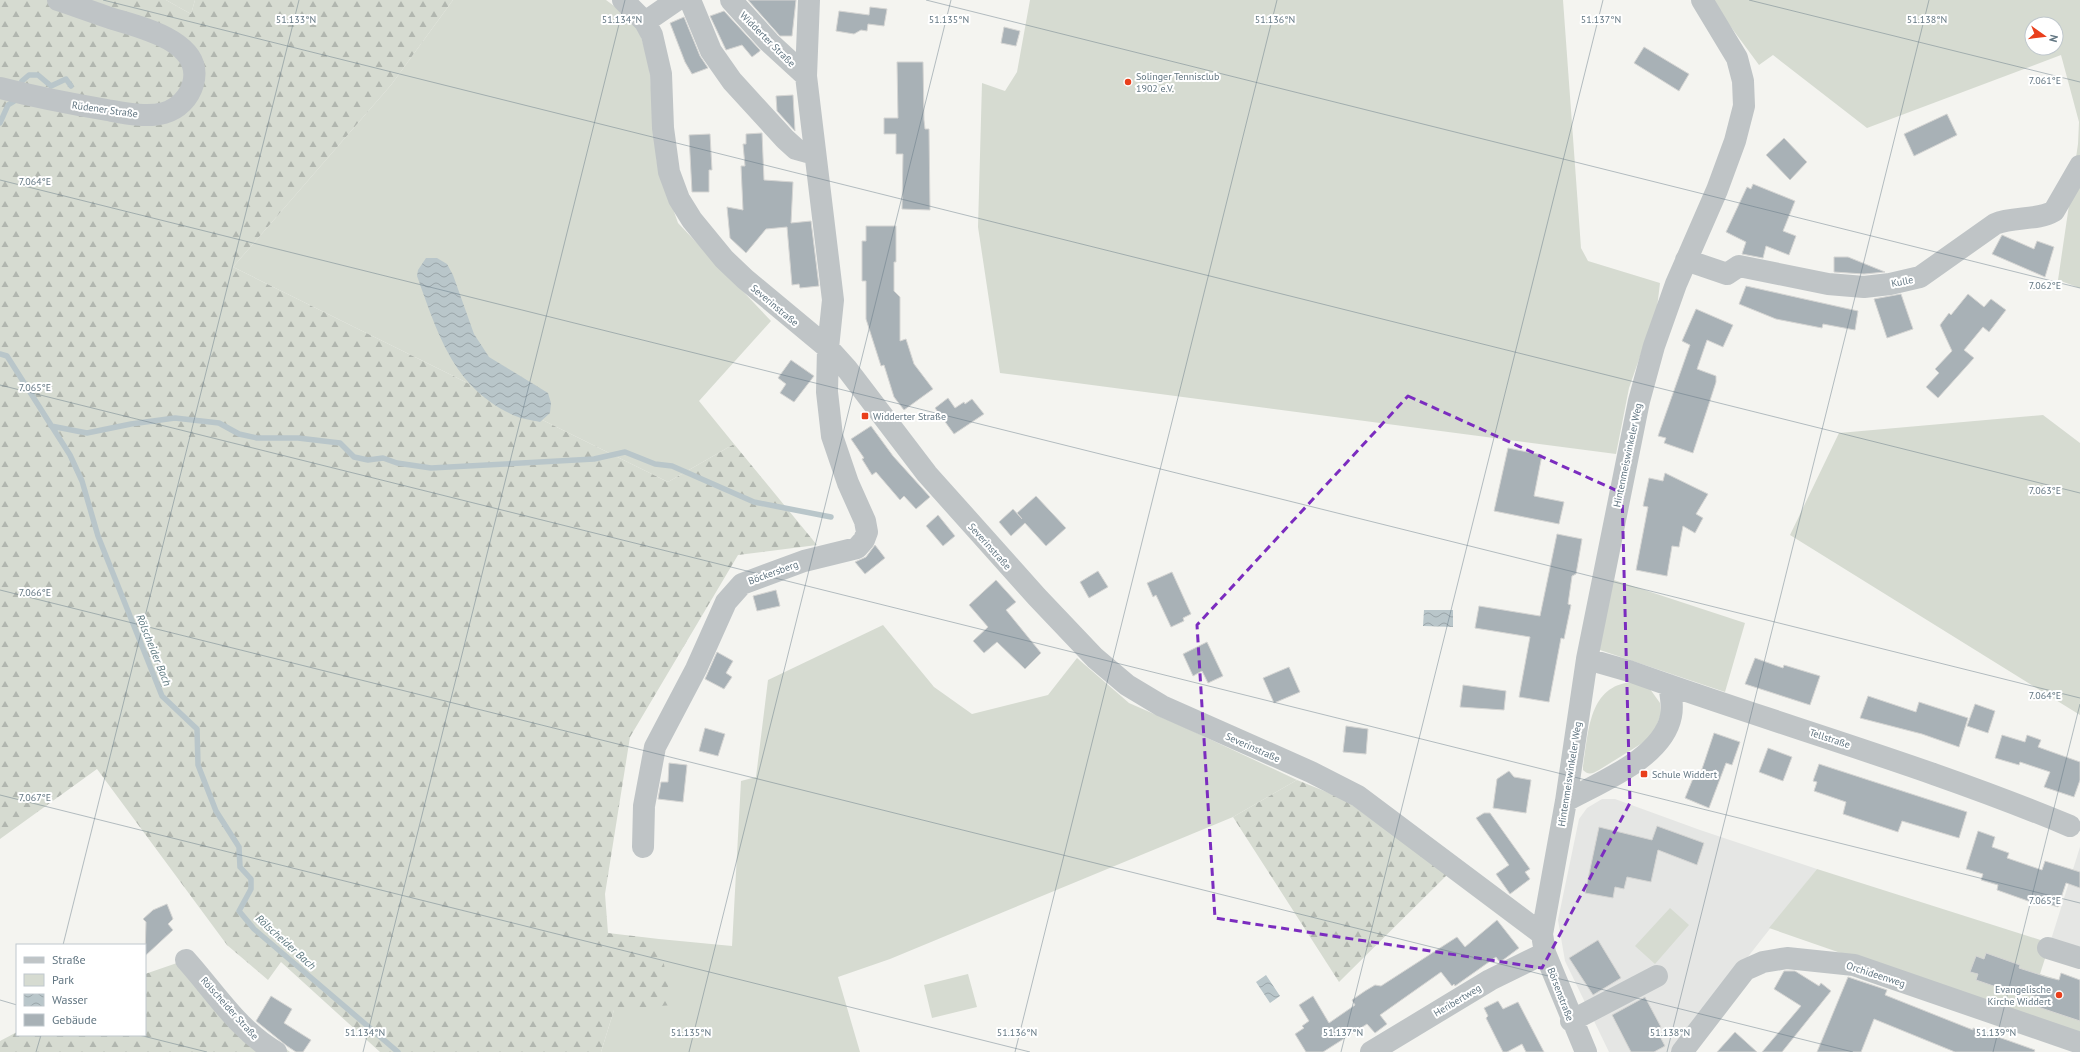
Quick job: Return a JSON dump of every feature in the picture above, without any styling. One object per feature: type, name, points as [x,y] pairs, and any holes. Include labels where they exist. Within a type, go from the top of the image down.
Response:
[{"type":"street","name":"Rüdener Straße","points":[[0,88],[45,99],[138,114],[164,113],[185,100],[190,91],[194,76],[190,58],[182,48],[157,33],[58,0]]},
{"type":"street","name":"Severinstraße","points":[[622,0],[645,22],[657,52],[661,74],[663,128],[669,172],[679,199],[692,220],[724,259],[787,316],[828,348],[847,369],[903,444],[968,521],[1037,597],[1096,658],[1117,677],[1162,706],[1317,775],[1373,805],[1543,943]]},
{"type":"street","points":[[645,22],[677,0]]},
{"type":"street","points":[[690,0],[711,50],[732,81],[784,139],[796,148],[814,154]]},
{"type":"street","name":"Widderter Straße","points":[[731,0],[769,42],[806,76]]},
{"type":"street","name":"Widderter Straße","points":[[809,0],[806,76],[814,154],[833,300],[828,348]]},
{"type":"street","name":"Hintenmeiswinkeler Weg","points":[[1543,943],[1566,801],[1586,659],[1639,401],[1654,346],[1676,284],[1720,183],[1742,119],[1744,106],[1743,81],[1737,58],[1702,0]]},
{"type":"street","name":"Kulle","points":[[1686,260],[1727,274],[1739,266],[1828,284],[1864,287],[1914,280],[1928,273],[1995,224],[2047,214],[2054,211],[2080,166]]},
{"type":"street","name":"Böckersberg","points":[[643,847],[644,806],[655,747],[696,668],[726,602],[742,584],[804,561],[856,548],[864,540],[867,532],[865,521],[848,483],[832,436],[826,392],[828,348]]},
{"type":"street","name":"Tellstraße","points":[[1586,659],[1629,671],[1911,765],[2017,804],[2070,826]]},
{"type":"street","points":[[1566,801],[1632,764],[1656,744],[1666,730],[1671,717],[1672,702],[1669,685]]},
{"type":"street","name":"Börsenstraße","points":[[1543,943],[1572,1021],[1586,1052]]},
{"type":"street","name":"Heribertweg","points":[[1371,1052],[1490,980],[1543,943]]},
{"type":"street","points":[[2048,948],[2080,958]]},
{"type":"street","name":"Orchideenweg","points":[[1682,1052],[1745,970],[1763,962],[1787,958],[1854,965],[2080,1043]]},
{"type":"street","name":"Rölscheider Straße","points":[[186,960],[230,1011],[262,1043],[276,1052]]},
{"type":"street","points":[[1572,1021],[1657,976]]},
{"type":"highlighted area","points":[[1408,396],[1622,493],[1630,803],[1542,968],[1215,918],[1197,625]]},
{"type":"shaded area","points":[[1602,799],[1615,799],[1700,830],[1817,869],[1673,1052],[1609,1052],[1565,961],[1558,920],[1579,819],[1587,808]]},
{"type":"shaded area","points":[[2080,847],[2080,958],[2050,943]]},
{"type":"green space","points":[[0,0],[166,0],[191,14],[195,0],[453,0],[391,85],[233,267],[668,482],[734,444],[817,545],[738,555],[630,737],[605,894],[608,933],[659,939],[672,1005],[614,1010],[601,1052],[380,1052],[281,962],[268,980],[227,945],[97,769],[0,839]]},
{"type":"green space","points":[[166,0],[195,0],[191,14]]},
{"type":"green space","points":[[453,0],[606,0],[637,23],[649,63],[657,163],[678,223],[771,321],[699,401],[734,444],[668,482],[233,267],[391,85]]},
{"type":"green space","points":[[1030,0],[1563,0],[1581,248],[1588,261],[1660,283],[1657,308],[1629,388],[1616,454],[1000,373],[978,227],[982,83],[1005,91],[1017,72]]},
{"type":"green space","points":[[1711,0],[2080,0],[2080,288],[2058,280],[2078,144],[2079,122],[2061,56],[2064,56],[2064,16],[2024,16],[2024,56],[2058,56],[1867,128],[1773,55],[1759,65]]},
{"type":"green space","points":[[2043,415],[2080,443],[2080,715],[1790,535],[1839,433]]},
{"type":"green space","points":[[1611,579],[1745,623],[1725,692],[1594,648]]},
{"type":"green space","points":[[883,625],[934,687],[972,714],[1048,695],[1077,658],[1129,703],[1297,780],[1233,817],[890,959],[838,977],[860,1052],[601,1052],[614,1010],[659,939],[732,946],[741,781],[756,777],[768,680]]},
{"type":"green space","points":[[1632,682],[1650,689],[1660,703],[1661,714],[1652,737],[1599,770],[1587,773],[1583,770],[1583,766],[1593,713],[1599,701],[1607,692],[1618,685]]},
{"type":"green space","points":[[1297,780],[1344,799],[1448,874],[1339,982],[1233,817]]},
{"type":"green space","points":[[1817,869],[2050,943],[2040,974],[2059,980],[2061,973],[2080,980],[2080,1036],[1769,928]]},
{"type":"green space","points":[[1670,908],[1689,925],[1655,964],[1635,946]]},
{"type":"green space","points":[[177,963],[290,1052],[0,1052],[0,1041],[16,1033],[16,1036],[146,1036],[146,974]]},
{"type":"green space","points":[[968,974],[977,1007],[932,1018],[924,985]]},
{"type":"water","points":[[426,258],[437,258],[447,264],[453,275],[474,334],[489,357],[548,393],[551,403],[550,413],[540,422],[513,415],[493,403],[476,390],[450,357],[432,318],[417,276],[418,270]]},
{"type":"water","points":[[1424,610],[1453,610],[1453,627],[1423,626]]},
{"type":"water","points":[[1266,975],[1280,996],[1270,1003],[1256,982]]},
{"type":"building","points":[[748,0],[796,0],[792,36],[780,36]]},
{"type":"building","points":[[870,7],[887,9],[884,26],[868,24],[867,31],[861,30],[854,34],[836,31],[839,11],[869,15]]},
{"type":"building","points":[[724,11],[760,50],[752,57],[742,45],[726,50],[710,16]]},
{"type":"building","points":[[684,17],[700,56],[708,68],[692,74],[685,62],[670,23]]},
{"type":"building","points":[[1004,27],[1020,31],[1016,46],[1001,43]]},
{"type":"building","points":[[1644,47],[1689,74],[1679,91],[1634,63]]},
{"type":"building","points":[[897,62],[923,62],[924,120],[925,129],[929,129],[930,210],[902,209],[903,154],[896,154],[896,134],[884,134],[884,118],[898,118]]},
{"type":"building","points":[[793,95],[795,131],[777,111],[776,96]]},
{"type":"building","points":[[1947,114],[1957,135],[1914,156],[1904,134]]},
{"type":"building","points":[[762,133],[764,180],[793,182],[791,223],[811,221],[819,286],[800,288],[799,284],[792,285],[787,227],[766,229],[746,253],[730,238],[727,207],[743,210],[741,166],[745,166],[743,144],[746,144],[746,134]]},
{"type":"building","points":[[710,134],[712,170],[709,170],[709,192],[692,192],[689,135]]},
{"type":"building","points":[[1784,138],[1807,162],[1790,180],[1766,155]]},
{"type":"building","points":[[1753,184],[1795,201],[1783,231],[1796,236],[1789,255],[1766,246],[1763,258],[1742,254],[1746,242],[1726,232],[1747,187],[1751,189]]},
{"type":"building","points":[[866,226],[896,226],[894,291],[900,297],[900,341],[906,339],[914,364],[933,389],[904,410],[894,397],[884,365],[881,366],[866,319],[866,281],[862,281],[862,241],[866,241]]},
{"type":"building","points":[[2002,235],[2034,249],[2037,241],[2054,247],[2045,277],[1992,254]]},
{"type":"building","points":[[1834,257],[1848,257],[1885,272],[1864,274],[1834,272]]},
{"type":"building","points":[[1746,286],[1858,311],[1855,330],[1823,324],[1822,328],[1776,319],[1739,304]]},
{"type":"building","points":[[1901,294],[1913,329],[1887,338],[1874,299]]},
{"type":"building","points":[[1968,294],[1984,307],[1991,299],[2006,310],[1989,332],[1983,327],[1964,350],[1974,358],[1938,398],[1926,387],[1939,373],[1935,369],[1952,351],[1940,325],[1949,313],[1951,315]]},
{"type":"building","points":[[1696,309],[1733,325],[1723,347],[1707,340],[1697,369],[1716,376],[1716,382],[1693,453],[1664,443],[1666,438],[1658,436],[1690,345],[1682,341]]},
{"type":"building","points":[[791,360],[814,376],[794,402],[780,393],[786,384],[778,378]]},
{"type":"building","points":[[948,398],[955,408],[972,399],[984,414],[954,434],[935,408]]},
{"type":"building","points":[[871,426],[893,456],[930,497],[916,509],[904,496],[900,500],[876,472],[872,475],[862,459],[864,458],[851,439]]},
{"type":"building","points":[[1508,448],[1542,455],[1534,496],[1564,502],[1559,524],[1494,511]]},
{"type":"building","points":[[1665,473],[1708,494],[1696,514],[1703,518],[1695,533],[1683,526],[1679,547],[1672,546],[1667,576],[1636,570],[1648,507],[1643,506],[1649,478],[1663,481]]},
{"type":"building","points":[[1036,496],[1066,528],[1046,546],[1025,523],[1011,536],[999,522],[1013,509],[1022,519],[1017,513]]},
{"type":"building","points":[[938,515],[955,536],[943,546],[926,526]]},
{"type":"building","points":[[1557,534],[1582,539],[1576,574],[1572,576],[1568,604],[1571,605],[1564,639],[1561,638],[1549,702],[1519,697],[1530,637],[1475,628],[1479,606],[1540,616]]},
{"type":"building","points":[[875,545],[885,558],[865,574],[855,562],[866,557]]},
{"type":"building","points":[[1098,571],[1108,587],[1089,598],[1080,582]]},
{"type":"building","points":[[1172,572],[1191,614],[1183,618],[1184,621],[1171,627],[1156,595],[1153,597],[1147,583]]},
{"type":"building","points":[[996,580],[1016,602],[1006,610],[1041,653],[1025,669],[997,642],[984,653],[973,641],[988,627],[969,605]]},
{"type":"building","points":[[776,590],[780,606],[757,611],[753,596]]},
{"type":"building","points":[[1207,642],[1223,676],[1208,683],[1202,671],[1193,676],[1183,654]]},
{"type":"building","points":[[717,652],[733,661],[726,673],[732,677],[724,689],[705,679]]},
{"type":"building","points":[[1755,658],[1783,668],[1784,665],[1820,676],[1810,705],[1745,684]]},
{"type":"building","points":[[1289,667],[1300,692],[1274,703],[1263,678]]},
{"type":"building","points":[[1463,685],[1506,691],[1504,710],[1460,707]]},
{"type":"building","points":[[1868,696],[1916,712],[1919,702],[1968,718],[1959,747],[1922,734],[1860,718]]},
{"type":"building","points":[[1975,704],[1995,711],[1988,733],[1967,726]]},
{"type":"building","points":[[1346,726],[1368,729],[1366,754],[1343,752]]},
{"type":"building","points":[[705,728],[725,734],[718,756],[699,751]]},
{"type":"building","points":[[1714,733],[1740,742],[1732,765],[1726,763],[1709,808],[1685,798],[1694,776],[1699,778]]},
{"type":"building","points":[[2002,735],[2025,742],[2027,735],[2041,740],[2038,747],[2080,762],[2080,780],[2074,797],[2044,787],[2050,772],[2020,762],[2019,765],[1995,758]]},
{"type":"building","points":[[1768,748],[1792,757],[1783,781],[1759,772]]},
{"type":"building","points":[[669,763],[687,765],[683,802],[658,799],[661,782],[668,782]]},
{"type":"building","points":[[1819,764],[1967,812],[1959,838],[1902,821],[1898,832],[1843,814],[1846,802],[1814,791],[1817,782],[1813,781]]},
{"type":"building","points":[[1509,771],[1514,777],[1531,780],[1526,813],[1493,808],[1497,779]]},
{"type":"building","points":[[1484,813],[1490,813],[1530,869],[1525,872],[1530,879],[1510,894],[1496,874],[1509,865],[1476,818]]},
{"type":"building","points":[[1657,826],[1704,843],[1697,865],[1658,850],[1651,882],[1627,877],[1624,889],[1615,887],[1613,898],[1585,893],[1599,827],[1652,840]]},
{"type":"building","points":[[1978,831],[1995,837],[1992,847],[2009,853],[2007,858],[2042,870],[2045,861],[2080,872],[2080,888],[2066,883],[2058,907],[2032,899],[2031,902],[1997,890],[1998,885],[1981,880],[1983,874],[1966,869]]},
{"type":"building","points":[[167,904],[173,919],[168,924],[173,930],[146,955],[146,922],[143,919],[153,910]]},
{"type":"building","points":[[1497,920],[1519,948],[1503,960],[1499,961],[1496,957],[1455,986],[1454,984],[1452,986],[1441,972],[1380,1015],[1387,1024],[1375,1033],[1367,1024],[1323,1052],[1306,1052],[1295,1034],[1304,1028],[1302,1026],[1309,1021],[1299,1005],[1313,996],[1329,1023],[1355,1005],[1352,1000],[1365,991],[1375,985],[1381,986],[1457,937],[1465,947]]},
{"type":"building","points":[[1598,940],[1621,978],[1593,995],[1569,958]]},
{"type":"building","points":[[1986,953],[2020,965],[2019,968],[2047,977],[2059,980],[2061,973],[2080,980],[2080,1021],[2038,1007],[2040,998],[2012,989],[2011,992],[1976,980],[1978,974],[1970,972],[1976,956],[1984,959]]},
{"type":"building","points":[[1784,971],[1795,971],[1819,986],[1821,983],[1831,991],[1782,1052],[1762,1052],[1801,1006],[1774,989]]},
{"type":"building","points":[[1848,977],[1887,990],[1885,995],[1973,1030],[1973,1028],[2035,1050],[2034,1052],[1955,1052],[1874,1019],[1861,1052],[1817,1052]]},
{"type":"building","points":[[271,996],[292,1009],[284,1023],[311,1040],[303,1052],[296,1052],[256,1021]]},
{"type":"building","points":[[1645,997],[1661,1027],[1656,1029],[1665,1046],[1654,1052],[1631,1052],[1612,1015]]},
{"type":"building","points":[[1498,1001],[1503,1009],[1518,1002],[1544,1052],[1526,1052],[1522,1044],[1507,1052],[1503,1052],[1486,1018],[1488,1016],[1484,1008]]},
{"type":"building","points":[[1735,1032],[1757,1052],[1717,1052]]},
{"type":"waterway","points":[[22,81],[29,75],[38,75],[51,86],[66,79],[71,86]]},
{"type":"waterway","points":[[0,123],[8,105],[16,100]]},
{"type":"waterway","name":"Rölscheider Bach","points":[[0,354],[7,356],[70,455],[82,481],[98,536],[162,696],[197,729],[198,765],[216,811],[239,847],[240,867],[251,879],[251,889],[239,911],[254,929],[398,1052]]},
{"type":"waterway","points":[[51,426],[87,433],[131,424],[175,418],[219,423],[239,434],[257,438],[298,438],[340,443],[354,457],[368,460],[383,458],[397,463],[431,468],[594,459],[625,452],[655,464],[672,466],[754,502],[831,517]]},
{"type":"place","name":"Solinger Tennisclub 1902 e.V.","points":[[1128,82]]},
{"type":"place","name":"Widderter Straße","points":[[865,416]]},
{"type":"place","name":"Schule Widdert","points":[[1644,774]]},
{"type":"place","name":"Evangelische Kirche Widdert","points":[[2059,995]]}]
